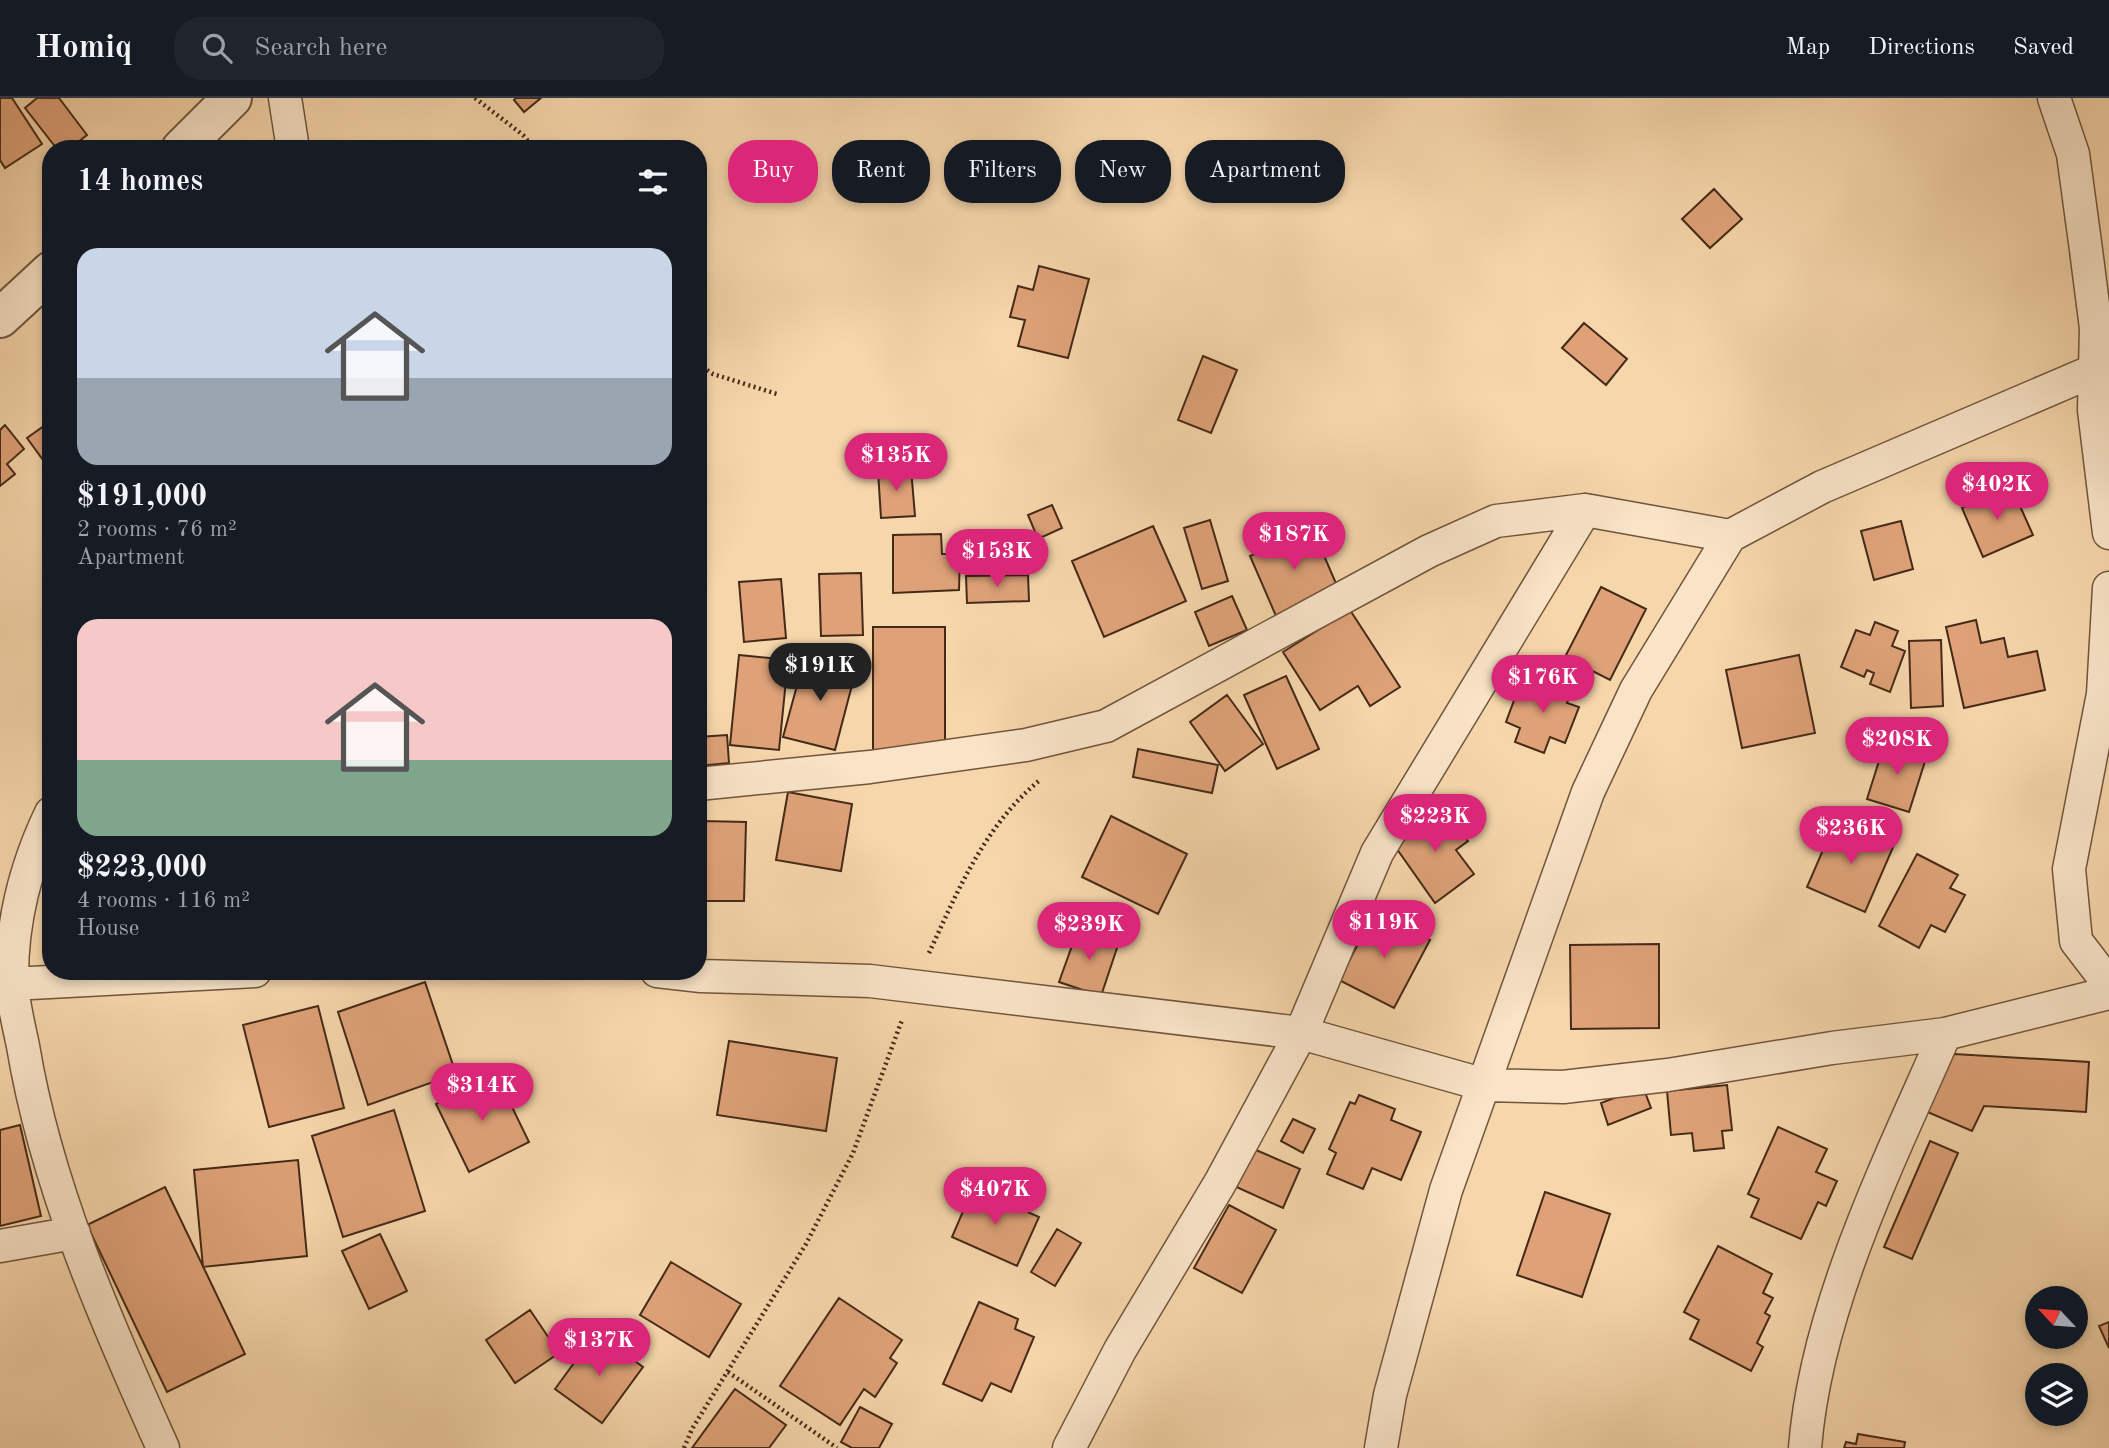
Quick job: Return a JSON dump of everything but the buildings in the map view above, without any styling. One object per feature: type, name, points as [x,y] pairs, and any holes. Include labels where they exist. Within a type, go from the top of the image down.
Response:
[{"type":"street","points":[[190,140],[232,98]]},
{"type":"street","points":[[285,98],[292,140]]},
{"type":"street","points":[[2054,98],[2073,154],[2102,326],[2093,372],[2109,533]]},
{"type":"street","points":[[0,318],[42,279]]},
{"type":"street","points":[[1381,1448],[1390,1395],[1447,1190],[1588,792],[1636,690],[1730,536],[1822,487],[2093,372]]},
{"type":"street","points":[[707,783],[870,767],[1013,747],[1106,726],[1429,551],[1496,521],[1585,510],[1730,536]]},
{"type":"street","points":[[1069,1448],[1120,1350],[1220,1183],[1301,1033],[1377,853],[1585,510]]},
{"type":"street","points":[[2109,588],[2103,694],[2069,869],[2076,941],[2109,984]]},
{"type":"street","points":[[42,850],[22,892],[12,984],[32,1101],[74,1233],[163,1448]]},
{"type":"street","points":[[707,976],[870,981],[1301,1033],[1485,1085],[1563,1087],[1945,1034],[2109,993]]},
{"type":"street","points":[[12,984],[87,980]]},
{"type":"street","points":[[1805,1448],[1808,1415],[1821,1346],[1891,1157],[1945,1034]]},
{"type":"street","points":[[0,1247],[74,1233]]},
{"type":"path","points":[[475,98],[527,140]]},
{"type":"path","points":[[707,370],[713,374],[778,394]]},
{"type":"path","points":[[684,1448],[692,1429],[806,1244],[853,1153],[914,988],[961,882],[990,834],[1029,789],[1048,773]]},
{"type":"path","points":[[728,1372],[837,1448]]}]
